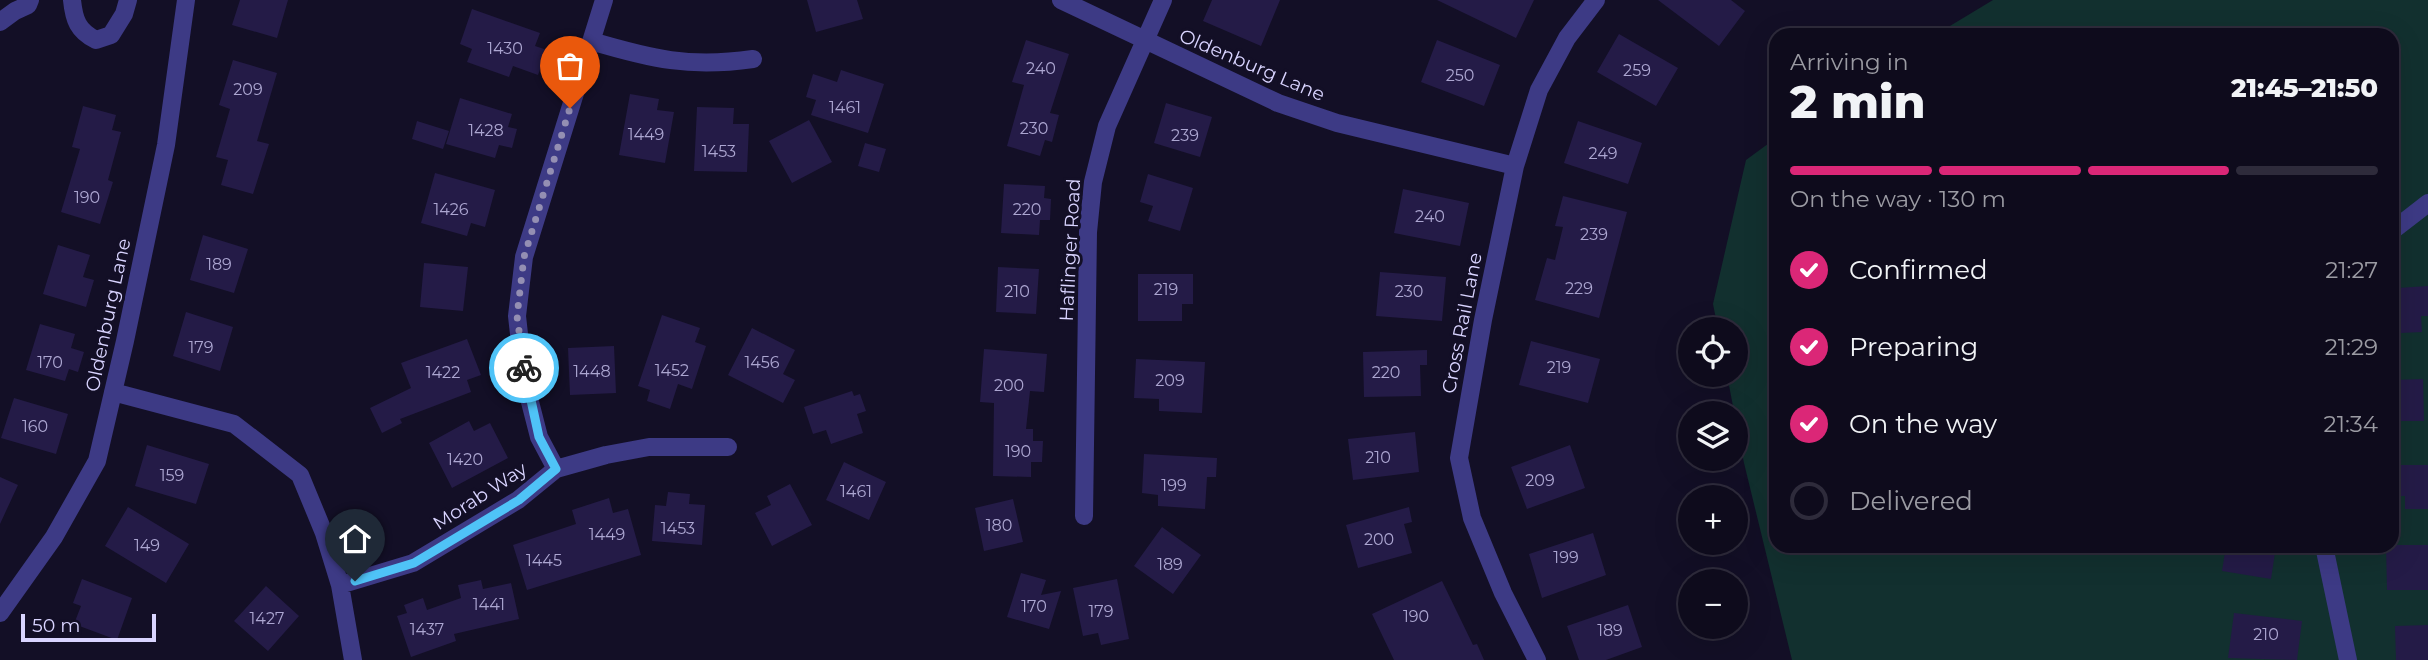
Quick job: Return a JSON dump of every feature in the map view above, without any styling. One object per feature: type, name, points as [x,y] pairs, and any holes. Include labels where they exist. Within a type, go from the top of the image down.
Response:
[{"type":"street","points":[[0,22],[29,5],[30,0]]},
{"type":"street","points":[[72,0],[74,19],[82,34],[96,40],[111,35],[124,14],[128,0]]},
{"type":"street","name":"Oldenburg Lane","points":[[0,613],[54,537],[97,461],[166,145],[186,0]]},
{"type":"street","points":[[556,469],[539,437],[529,398],[517,316],[519,286],[524,257],[604,0]]},
{"type":"street","name":"Oldenburg Lane","points":[[1061,0],[1278,103],[1337,123],[1515,166]]},
{"type":"street","name":"Haflinger Road","points":[[1084,516],[1088,232],[1093,182],[1107,126],[1163,0]]},
{"type":"street","name":"Cross Rail Lane","points":[[1537,660],[1503,593],[1472,518],[1459,458],[1483,320],[1515,166],[1539,90],[1566,38],[1596,0]]},
{"type":"street","points":[[591,41],[668,62],[720,64],[753,59]]},
{"type":"street","points":[[2399,226],[2428,203]]},
{"type":"street","points":[[113,393],[153,401],[234,424],[300,475],[324,533],[340,585],[353,660]]},
{"type":"street","name":"Morab Way","points":[[340,585],[414,563],[519,500],[556,469],[606,455],[649,447],[728,447]]},
{"type":"street","points":[[2325,553],[2348,660]]},
{"type":"green space","points":[[1993,0],[2428,0],[2428,660],[1792,660],[1746,471],[1748,401],[1732,401],[1729,387],[1748,387],[1748,317],[1716,317],[1713,304],[1746,160],[1769,143],[1769,553],[2399,553],[2399,28],[1947,28]]},
{"type":"building","points":[[240,0],[288,0],[277,38],[232,25]]},
{"type":"building","points":[[807,0],[857,0],[863,19],[816,32]]},
{"type":"building","points":[[1212,0],[1280,0],[1261,46],[1203,21]]},
{"type":"building","points":[[1437,0],[1534,0],[1516,38]]},
{"type":"building","points":[[1658,0],[1731,0],[1745,11],[1719,46]]},
{"type":"building","points":[[472,9],[540,33],[535,46],[547,50],[538,75],[513,66],[509,77],[467,62],[472,49],[460,44]]},
{"type":"building","points":[[1619,34],[1678,68],[1656,106],[1597,72]]},
{"type":"building","points":[[1026,40],[1069,54],[1050,113],[1059,115],[1052,142],[1045,140],[1040,156],[1007,146],[1024,85],[1012,82]]},
{"type":"building","points":[[1437,40],[1500,65],[1484,106],[1421,82]]},
{"type":"building","points":[[233,60],[277,73],[257,141],[269,144],[253,194],[221,185],[228,160],[216,157],[230,109],[219,105]]},
{"type":"building","points":[[841,70],[884,84],[868,133],[811,115],[816,100],[806,97],[813,74],[837,82]]},
{"type":"building","points":[[630,94],[659,99],[657,110],[674,112],[665,163],[619,155]]},
{"type":"building","points":[[460,98],[512,114],[508,127],[517,129],[512,148],[499,145],[495,158],[446,144]]},
{"type":"building","points":[[1166,103],[1212,117],[1200,157],[1154,143]]},
{"type":"building","points":[[83,106],[116,115],[112,130],[121,132],[108,180],[113,182],[100,224],[61,212],[80,149],[72,147]]},
{"type":"building","points":[[697,107],[734,108],[733,124],[749,124],[747,172],[694,171]]},
{"type":"building","points":[[809,120],[832,162],[792,183],[769,141]]},
{"type":"building","points":[[417,121],[449,131],[443,149],[412,139]]},
{"type":"building","points":[[1578,121],[1642,143],[1628,184],[1564,163]]},
{"type":"building","points":[[865,143],[886,149],[879,172],[858,166]]},
{"type":"building","points":[[435,173],[495,190],[485,227],[471,223],[467,236],[421,223]]},
{"type":"building","points":[[1148,174],[1193,188],[1180,231],[1148,221],[1153,206],[1140,202]]},
{"type":"building","points":[[1004,184],[1045,186],[1044,198],[1051,199],[1050,220],[1040,220],[1039,235],[1001,233]]},
{"type":"building","points":[[1403,189],[1469,203],[1460,246],[1394,233]]},
{"type":"building","points":[[1563,196],[1627,212],[1599,318],[1535,300],[1547,258],[1555,260],[1563,227],[1555,226]]},
{"type":"building","points":[[203,235],[248,249],[234,293],[190,280]]},
{"type":"building","points":[[58,245],[90,255],[83,277],[94,280],[86,307],[43,294]]},
{"type":"building","points":[[424,263],[468,267],[463,311],[420,307]]},
{"type":"building","points":[[998,267],[1039,269],[1036,314],[996,312]]},
{"type":"building","points":[[1380,272],[1446,277],[1442,321],[1376,316]]},
{"type":"building","points":[[1138,274],[1193,274],[1193,304],[1182,304],[1182,321],[1138,321]]},
{"type":"building","points":[[2428,286],[2428,316],[2421,316],[2422,332],[2400,333],[2399,288]]},
{"type":"building","points":[[186,312],[233,327],[220,371],[173,356]]},
{"type":"building","points":[[662,315],[700,328],[695,342],[706,346],[692,389],[678,384],[670,409],[647,401],[650,390],[638,386]]},
{"type":"building","points":[[40,324],[75,334],[71,348],[84,352],[78,372],[69,369],[65,381],[26,370]]},
{"type":"building","points":[[752,328],[795,350],[783,374],[795,380],[783,403],[728,375]]},
{"type":"building","points":[[467,339],[481,375],[467,380],[471,392],[400,419],[402,423],[382,433],[370,408],[411,388],[401,363]]},
{"type":"building","points":[[1531,341],[1600,359],[1588,403],[1519,385]]},
{"type":"building","points":[[614,346],[616,393],[570,395],[568,348]]},
{"type":"building","points":[[984,349],[1047,354],[1044,392],[1030,391],[1026,429],[1033,429],[1033,441],[1043,441],[1042,462],[1031,462],[1031,477],[993,476],[994,403],[980,402]]},
{"type":"building","points":[[1427,350],[1427,365],[1420,365],[1421,396],[1364,397],[1363,352]]},
{"type":"building","points":[[1136,359],[1205,362],[1202,413],[1159,411],[1159,399],[1134,398]]},
{"type":"building","points":[[2423,379],[2424,421],[2399,421],[2399,380]]},
{"type":"building","points":[[852,391],[854,396],[860,394],[866,411],[857,414],[863,433],[831,444],[826,430],[813,434],[804,407]]},
{"type":"building","points":[[14,398],[68,414],[56,454],[1,438]]},
{"type":"building","points":[[469,421],[474,431],[490,423],[508,458],[452,488],[429,443]]},
{"type":"building","points":[[1415,432],[1419,472],[1353,480],[1348,439]]},
{"type":"building","points":[[147,445],[209,464],[196,504],[135,486]]},
{"type":"building","points":[[1570,445],[1585,488],[1527,509],[1511,467]]},
{"type":"building","points":[[1144,454],[1217,458],[1216,477],[1207,477],[1205,509],[1158,506],[1158,495],[1142,493]]},
{"type":"building","points":[[844,462],[886,482],[869,520],[826,500]]},
{"type":"building","points":[[2399,465],[2428,465],[2428,509],[2405,509],[2405,496],[2399,496]]},
{"type":"building","points":[[0,477],[18,485],[0,524]]},
{"type":"building","points":[[790,484],[812,525],[772,546],[755,513],[771,505],[767,496]]},
{"type":"building","points":[[668,492],[690,494],[689,504],[705,505],[702,545],[652,541],[655,505],[666,506]]},
{"type":"building","points":[[609,498],[613,513],[628,509],[641,555],[527,590],[513,545],[576,524],[572,510]]},
{"type":"building","points":[[1013,499],[1023,542],[984,551],[975,508]]},
{"type":"building","points":[[128,507],[189,544],[166,583],[105,546]]},
{"type":"building","points":[[1409,507],[1412,522],[1404,524],[1412,553],[1358,568],[1346,525]]},
{"type":"building","points":[[1162,527],[1201,555],[1173,594],[1134,566]]},
{"type":"building","points":[[1593,533],[1606,575],[1542,598],[1529,554]]},
{"type":"building","points":[[2399,545],[2428,545],[2428,590],[2387,590],[2386,553],[2399,553]]},
{"type":"building","points":[[2225,553],[2275,553],[2271,579],[2222,571]]},
{"type":"building","points":[[1021,573],[1046,580],[1041,595],[1061,591],[1049,629],[1007,617]]},
{"type":"building","points":[[82,579],[132,598],[117,640],[74,624],[81,606],[73,603]]},
{"type":"building","points":[[1117,579],[1129,639],[1101,645],[1098,633],[1083,636],[1073,588]]},
{"type":"building","points":[[481,580],[483,589],[511,583],[519,619],[454,634],[456,641],[411,657],[397,616],[407,613],[404,605],[423,598],[427,610],[461,598],[458,585]]},
{"type":"building","points":[[1442,581],[1473,645],[1477,644],[1484,660],[1394,660],[1372,614]]},
{"type":"building","points":[[266,586],[299,616],[268,651],[234,621]]},
{"type":"building","points":[[1628,605],[1642,647],[1606,660],[1579,660],[1567,626]]},
{"type":"building","points":[[2234,613],[2302,621],[2297,660],[2228,658]]},
{"type":"building","points":[[2428,625],[2428,660],[2396,660],[2395,626]]},
{"type":"way so far","points":[[524,368],[517,316],[524,257],[570,108]]},
{"type":"route","points":[[355,581],[414,563],[519,500],[556,469],[539,437],[524,368]]}]
